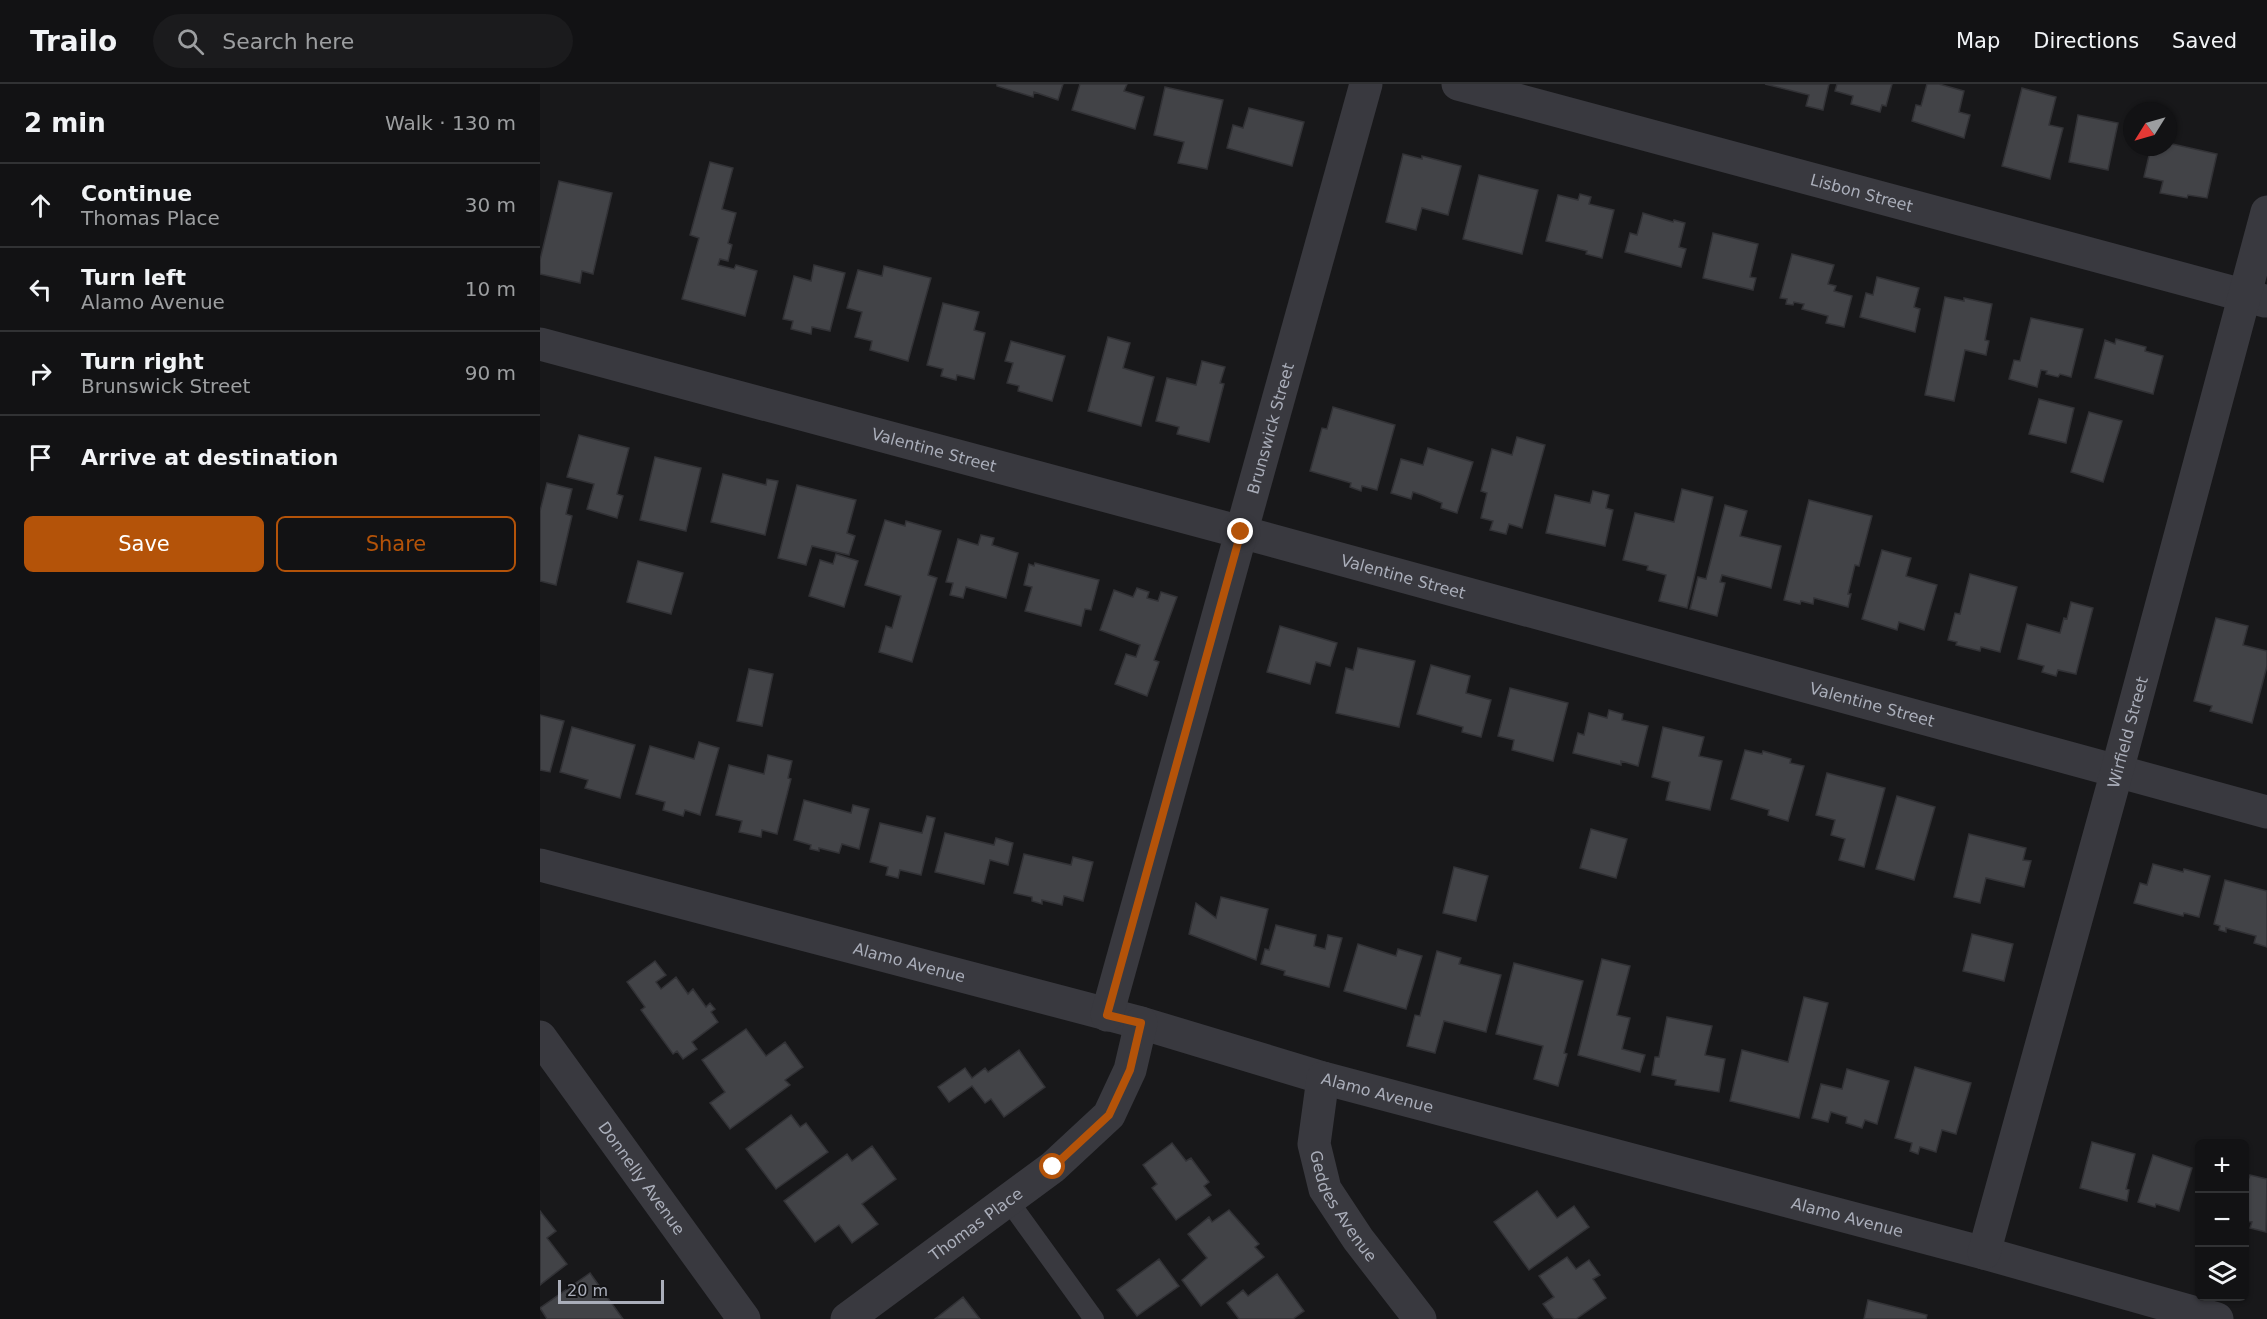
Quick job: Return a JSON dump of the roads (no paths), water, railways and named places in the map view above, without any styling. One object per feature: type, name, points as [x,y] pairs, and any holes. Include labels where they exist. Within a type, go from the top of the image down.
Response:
[{"type":"street","name":"Brunswick Street","points":[[1107,1015],[1366,84]]},
{"type":"street","name":"Lisbon Street","points":[[1458,84],[2256,298]]},
{"type":"street","name":"Wirfield Street","points":[[1984,1253],[2117,771],[2256,298],[2267,212]]},
{"type":"street","name":"Valentine Street","points":[[540,344],[1241,532],[2267,812]]},
{"type":"street","name":"Alamo Avenue","points":[[540,865],[1141,1023],[1323,1078],[1984,1253],[2206,1318]]},
{"type":"street","name":"Thomas Place","points":[[847,1319],[1053,1167],[1109,1115],[1130,1070],[1141,1023]]},
{"type":"street","name":"Donnelly Avenue","points":[[540,1037],[744,1319]]},
{"type":"street","name":"Geddes Avenue","points":[[1323,1078],[1314,1144],[1325,1189],[1358,1239],[1420,1319]]},
{"type":"lane","points":[[1008,1200],[1094,1319]]}]
